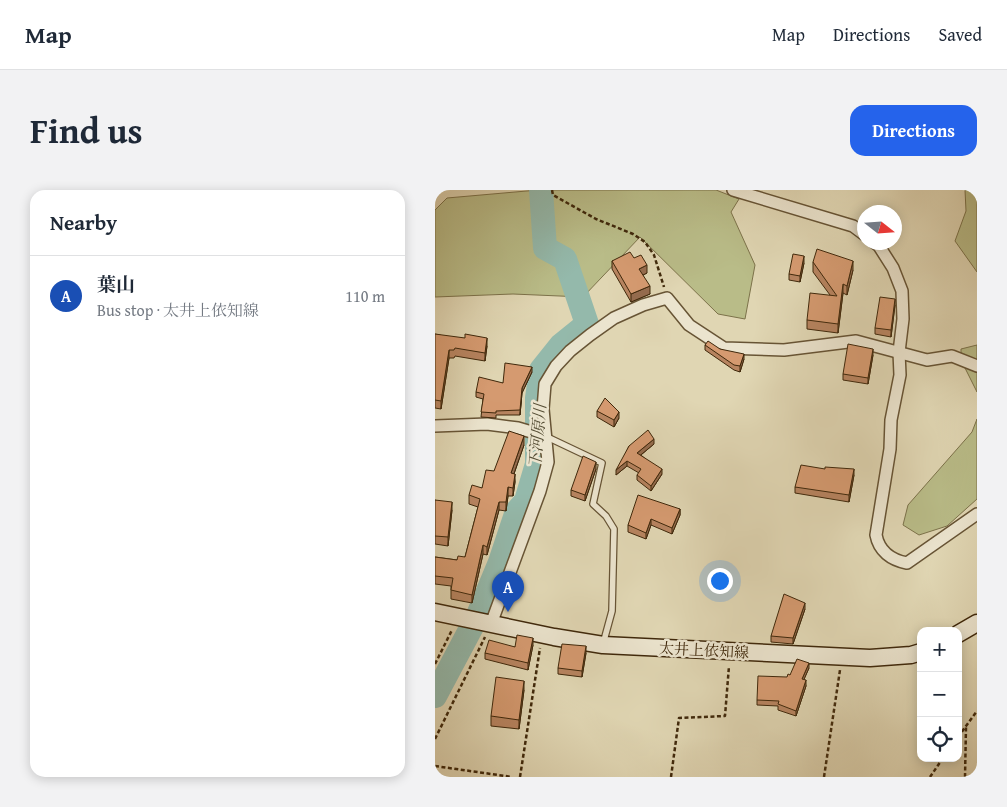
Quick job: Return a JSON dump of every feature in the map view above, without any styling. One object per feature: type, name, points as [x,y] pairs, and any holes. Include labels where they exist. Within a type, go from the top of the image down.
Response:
[{"type":"main road","points":[[435,612],[458,617]]},
{"type":"main road","name":"太井上依知線","points":[[458,617],[543,635],[603,645],[888,658],[917,653]]},
{"type":"main road","points":[[962,632],[977,623]]},
{"type":"street","points":[[733,190],[853,226],[857,229]]},
{"type":"street","points":[[882,250],[893,268],[902,291],[903,319],[899,352],[900,375],[891,420],[890,449],[876,535],[878,546],[895,561],[907,563],[977,514]]},
{"type":"street","points":[[490,624],[540,491],[548,462],[544,436],[543,409],[545,384],[556,366],[589,335],[614,318],[643,305],[667,298],[689,325],[724,348],[784,350],[856,341],[927,360],[952,356],[977,366]]},
{"type":"street","points":[[435,426],[487,424],[518,428],[544,436]]},
{"type":"lane","points":[[544,436],[603,463],[593,504],[607,516],[614,529],[612,611],[603,645]]},
{"type":"path","points":[[553,190],[553,195],[561,200],[596,219],[633,234],[645,242],[654,255],[667,298]]},
{"type":"path","points":[[435,664],[458,617]]},
{"type":"path","points":[[435,739],[490,624]]},
{"type":"path","points":[[520,777],[543,635]]},
{"type":"path","points":[[671,777],[679,718],[725,716],[730,652]]},
{"type":"path","points":[[824,777],[841,656]]},
{"type":"path","points":[[962,732],[977,711]]},
{"type":"path","points":[[965,777],[966,726]]},
{"type":"path","points":[[930,777],[940,762]]},
{"type":"path","points":[[435,766],[512,777]]},
{"type":"green space","points":[[538,190],[716,190],[739,199],[731,212],[755,265],[745,319],[718,314],[640,237],[583,297],[513,294],[435,297],[435,210],[447,198]]},
{"type":"green space","points":[[965,190],[977,190],[977,272],[955,241],[966,211]]},
{"type":"green space","points":[[977,345],[977,392],[961,360],[961,349]]},
{"type":"green space","points":[[977,419],[977,499],[947,526],[919,535],[903,525],[908,505],[972,432]]},
{"type":"building","points":[[817,249],[853,261],[847,286],[843,284],[838,324],[807,320],[810,293],[837,296],[813,262]]},
{"type":"building","points":[[630,252],[634,258],[641,255],[647,265],[639,269],[650,286],[631,294],[612,261]]},
{"type":"building","points":[[793,254],[804,256],[800,276],[789,274]]},
{"type":"building","points":[[880,297],[895,299],[891,330],[875,328]]},
{"type":"building","points":[[435,334],[465,338],[465,334],[487,338],[485,353],[455,348],[454,350],[449,350],[441,401],[435,400]]},
{"type":"building","points":[[708,341],[720,349],[744,354],[740,366],[734,365],[705,345]]},
{"type":"building","points":[[848,344],[873,349],[868,378],[843,374]]},
{"type":"building","points":[[505,363],[532,367],[522,388],[520,410],[496,411],[496,413],[481,412],[484,394],[476,392],[479,377],[503,383]]},
{"type":"building","points":[[605,398],[619,412],[614,420],[597,411]]},
{"type":"building","points":[[648,430],[654,439],[637,453],[662,469],[651,486],[637,475],[641,469],[627,461],[616,470],[629,446]]},
{"type":"building","points":[[509,431],[524,436],[511,473],[515,474],[513,488],[508,487],[506,502],[499,502],[487,547],[483,545],[472,595],[451,590],[453,578],[435,576],[435,557],[457,560],[458,556],[465,557],[480,499],[469,495],[472,485],[482,488],[486,470],[494,471]]},
{"type":"building","points":[[583,456],[596,462],[585,495],[571,490]]},
{"type":"building","points":[[801,465],[825,469],[825,467],[854,469],[849,495],[795,487]]},
{"type":"building","points":[[638,495],[680,509],[672,528],[651,519],[646,533],[628,525]]},
{"type":"building","points":[[435,500],[452,502],[448,537],[435,536]]},
{"type":"building","points":[[784,594],[805,603],[793,638],[771,636]]},
{"type":"building","points":[[517,635],[533,638],[528,663],[485,653],[489,640],[515,647]]},
{"type":"building","points":[[562,644],[586,646],[582,671],[558,668]]},
{"type":"building","points":[[797,659],[809,663],[802,679],[806,680],[796,711],[778,704],[779,701],[757,700],[758,676],[787,677],[788,674],[790,675]]},
{"type":"building","points":[[496,677],[524,681],[519,720],[491,716]]},
{"type":"waterway","name":"下河原川","points":[[435,696],[478,615],[500,562],[517,511],[526,501],[537,464],[537,398],[541,370],[561,345],[587,324],[565,259],[545,248],[541,190]]},
{"type":"place","name":"葉山","points":[[508,612]]}]
